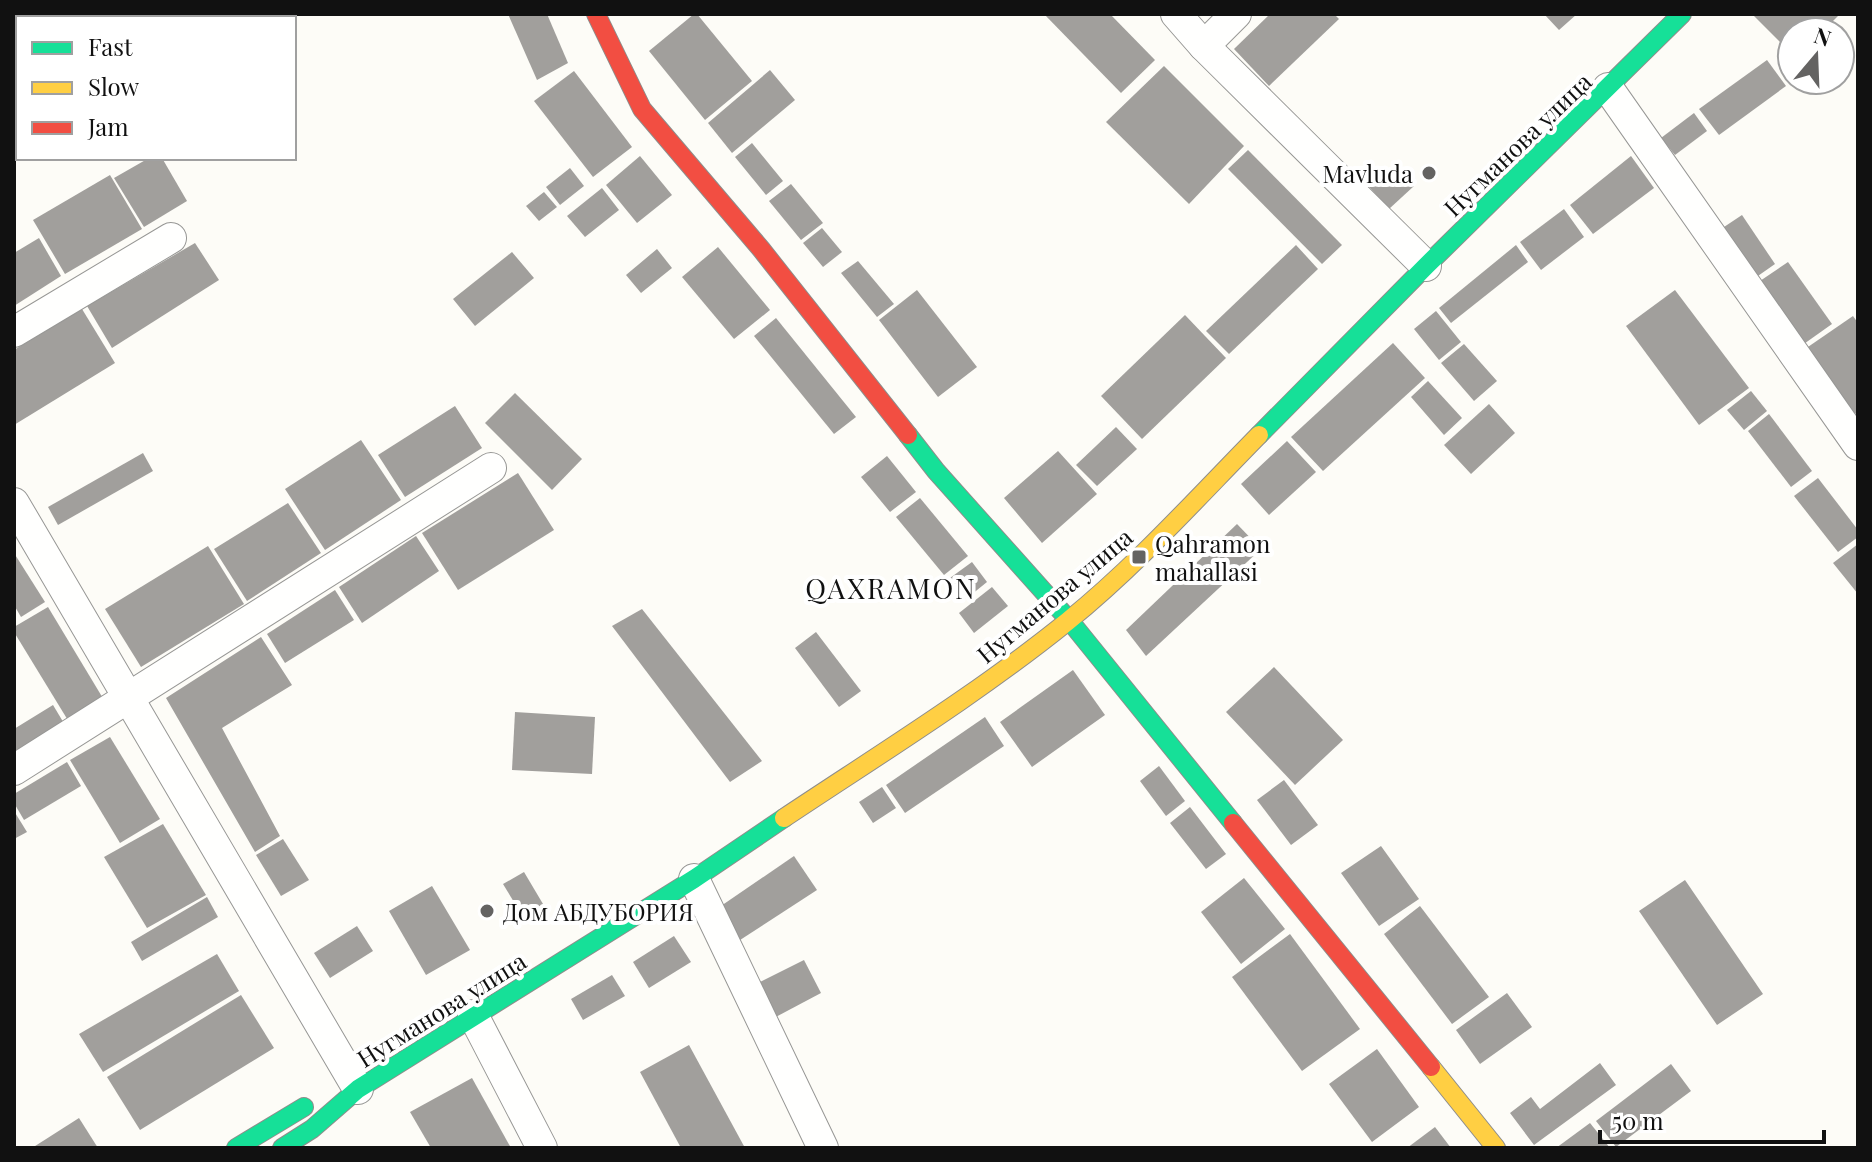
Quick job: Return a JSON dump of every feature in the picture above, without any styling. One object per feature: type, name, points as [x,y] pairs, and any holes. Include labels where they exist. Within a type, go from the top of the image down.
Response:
[{"type":"main road","points":[[596,14],[642,109],[761,249],[936,471],[1069,620],[1496,1148]]},
{"type":"main road","name":"Нугманова улица","points":[[282,1148],[312,1129],[358,1089],[694,879],[990,680],[1069,620],[1139,557],[1426,266],[1682,14]]},
{"type":"main road","name":"Нугманова улица","points":[[236,1148],[298,1109],[358,1089]]},
{"type":"street","points":[[1176,14],[1204,46],[1426,266]]},
{"type":"street","points":[[1204,46],[1236,14]]},
{"type":"street","points":[[1608,88],[1801,368],[1858,445]]},
{"type":"street","points":[[14,332],[171,238]]},
{"type":"street","points":[[14,770],[491,468]]},
{"type":"street","points":[[14,503],[358,1089]]},
{"type":"street","points":[[694,879],[823,1148]]},
{"type":"street","points":[[473,1015],[542,1148]]},
{"type":"building","points":[[508,14],[547,14],[568,63],[537,80]]},
{"type":"building","points":[[694,14],[752,81],[705,120],[649,51]]},
{"type":"building","points":[[1044,14],[1110,14],[1155,60],[1121,93]]},
{"type":"building","points":[[1270,14],[1334,14],[1339,19],[1269,86],[1234,49]]},
{"type":"building","points":[[1544,14],[1577,14],[1559,30]]},
{"type":"building","points":[[1752,14],[1840,14],[1776,16],[1776,38]]},
{"type":"building","points":[[1767,60],[1776,72],[1776,93],[1719,135],[1699,109]]},
{"type":"building","points":[[1164,66],[1244,146],[1189,204],[1106,122]]},
{"type":"building","points":[[770,70],[795,100],[732,153],[708,123]]},
{"type":"building","points":[[574,71],[632,147],[593,177],[534,101]]},
{"type":"building","points":[[1694,113],[1707,131],[1675,155],[1661,138]]},
{"type":"building","points":[[752,143],[783,181],[766,195],[735,157]]},
{"type":"building","points":[[1248,150],[1342,245],[1322,264],[1228,169]]},
{"type":"building","points":[[640,156],[672,195],[637,223],[606,185]]},
{"type":"building","points":[[1631,156],[1654,188],[1593,234],[1570,205]]},
{"type":"building","points":[[146,160],[163,160],[187,201],[144,227],[114,178]]},
{"type":"building","points":[[1394,164],[1414,186],[1389,209],[1369,187]]},
{"type":"building","points":[[570,168],[584,186],[560,205],[546,187]]},
{"type":"building","points":[[110,175],[142,229],[65,274],[33,220]]},
{"type":"building","points":[[791,184],[823,223],[801,240],[769,201]]},
{"type":"building","points":[[602,188],[619,210],[585,237],[567,216]]},
{"type":"building","points":[[544,192],[557,207],[539,221],[526,206]]},
{"type":"building","points":[[1564,209],[1584,237],[1541,270],[1520,242]]},
{"type":"building","points":[[1742,215],[1775,264],[1755,278],[1721,229]]},
{"type":"building","points":[[822,228],[842,252],[823,267],[803,243]]},
{"type":"building","points":[[39,238],[61,276],[14,306],[14,253]]},
{"type":"building","points":[[195,243],[219,280],[112,348],[87,306]]},
{"type":"building","points":[[1296,245],[1318,269],[1229,354],[1206,331]]},
{"type":"building","points":[[1516,245],[1528,262],[1451,323],[1439,308]]},
{"type":"building","points":[[718,247],[770,310],[734,339],[682,277]]},
{"type":"building","points":[[657,249],[672,268],[641,293],[626,275]]},
{"type":"building","points":[[512,252],[534,278],[475,326],[453,299]]},
{"type":"building","points":[[858,261],[894,304],[877,317],[841,273]]},
{"type":"building","points":[[1788,262],[1832,324],[1801,346],[1757,283]]},
{"type":"building","points":[[917,290],[977,367],[938,397],[879,320]]},
{"type":"building","points":[[1675,290],[1749,388],[1699,425],[1626,326]]},
{"type":"building","points":[[82,309],[115,363],[14,425],[14,350]]},
{"type":"building","points":[[1436,311],[1461,342],[1439,360],[1414,329]]},
{"type":"building","points":[[1185,315],[1226,358],[1142,439],[1101,396]]},
{"type":"building","points":[[1853,316],[1858,323],[1858,412],[1850,417],[1805,349]]},
{"type":"building","points":[[776,318],[856,417],[834,434],[754,336]]},
{"type":"building","points":[[1393,343],[1425,378],[1323,471],[1291,437]]},
{"type":"building","points":[[1464,344],[1497,381],[1474,401],[1441,363]]},
{"type":"building","points":[[1428,381],[1462,418],[1444,435],[1411,397]]},
{"type":"building","points":[[1751,391],[1767,411],[1744,430],[1727,410]]},
{"type":"building","points":[[515,393],[582,459],[552,490],[485,423]]},
{"type":"building","points":[[1489,404],[1515,433],[1471,474],[1444,445]]},
{"type":"building","points":[[455,406],[482,448],[405,497],[378,455]]},
{"type":"building","points":[[1769,414],[1812,471],[1791,487],[1748,431]]},
{"type":"building","points":[[1116,427],[1137,449],[1097,486],[1076,465]]},
{"type":"building","points":[[361,440],[401,500],[325,550],[285,489]]},
{"type":"building","points":[[1287,441],[1316,472],[1269,515],[1241,484]]},
{"type":"building","points":[[1058,451],[1097,494],[1042,543],[1004,498]]},
{"type":"building","points":[[143,453],[153,471],[58,525],[48,507]]},
{"type":"building","points":[[887,456],[916,492],[890,512],[861,477]]},
{"type":"building","points":[[518,473],[554,530],[458,590],[422,533]]},
{"type":"building","points":[[1818,478],[1858,530],[1858,537],[1838,552],[1794,496]]},
{"type":"building","points":[[920,498],[968,556],[944,575],[896,517]]},
{"type":"building","points":[[288,503],[321,553],[247,601],[214,549]]},
{"type":"building","points":[[1237,524],[1261,549],[1146,656],[1126,630]]},
{"type":"building","points":[[416,536],[439,571],[362,623],[339,587]]},
{"type":"building","points":[[1858,544],[1858,594],[1833,563]]},
{"type":"building","points":[[208,546],[244,604],[141,667],[105,609]]},
{"type":"building","points":[[14,553],[45,602],[21,617],[14,605]]},
{"type":"building","points":[[972,562],[987,582],[966,599],[950,578]]},
{"type":"building","points":[[992,587],[1008,606],[974,633],[959,613]]},
{"type":"building","points":[[335,590],[354,620],[285,663],[267,634]]},
{"type":"building","points":[[48,607],[104,700],[69,722],[14,632],[14,627]]},
{"type":"building","points":[[642,609],[762,761],[730,782],[612,626]]},
{"type":"building","points":[[816,632],[861,691],[839,707],[795,648]]},
{"type":"building","points":[[261,637],[292,685],[222,728],[280,836],[255,852],[166,698]]},
{"type":"building","points":[[1274,667],[1343,740],[1295,785],[1226,712]]},
{"type":"building","points":[[1073,670],[1105,715],[1032,767],[1000,722]]},
{"type":"building","points":[[53,705],[65,725],[14,756],[14,729]]},
{"type":"building","points":[[515,712],[595,717],[592,774],[512,770]]},
{"type":"building","points":[[985,717],[1004,746],[905,813],[886,785]]},
{"type":"building","points":[[110,737],[160,819],[120,843],[70,760]]},
{"type":"building","points":[[67,762],[81,786],[24,820],[14,803],[14,794]]},
{"type":"building","points":[[1159,766],[1185,801],[1166,816],[1140,781]]},
{"type":"building","points":[[1284,780],[1318,825],[1291,845],[1257,800]]},
{"type":"building","points":[[882,787],[896,808],[873,823],[859,802]]},
{"type":"building","points":[[1190,807],[1226,854],[1206,869],[1170,823]]},
{"type":"building","points":[[14,811],[27,832],[14,839]]},
{"type":"building","points":[[163,824],[206,895],[147,928],[104,857]]},
{"type":"building","points":[[283,839],[309,880],[281,896],[256,855]]},
{"type":"building","points":[[1381,846],[1419,899],[1379,926],[1341,873]]},
{"type":"building","points":[[794,856],[817,890],[737,942],[718,908]]},
{"type":"building","points":[[524,872],[543,904],[523,917],[503,884]]},
{"type":"building","points":[[1244,878],[1285,929],[1241,964],[1201,912]]},
{"type":"building","points":[[1685,880],[1763,994],[1717,1025],[1639,911]]},
{"type":"building","points":[[432,886],[470,950],[426,975],[389,911]]},
{"type":"building","points":[[207,897],[218,917],[142,961],[131,942]]},
{"type":"building","points":[[1420,906],[1489,997],[1452,1024],[1384,934]]},
{"type":"building","points":[[357,926],[373,951],[330,978],[314,953]]},
{"type":"building","points":[[1290,934],[1360,1029],[1302,1071],[1232,977]]},
{"type":"building","points":[[674,936],[691,962],[649,988],[633,962]]},
{"type":"building","points":[[217,954],[239,991],[103,1072],[79,1034]]},
{"type":"building","points":[[804,960],[821,993],[772,1019],[754,985]]},
{"type":"building","points":[[612,975],[625,996],[583,1020],[571,999]]},
{"type":"building","points":[[1507,993],[1532,1027],[1480,1064],[1456,1030]]},
{"type":"building","points":[[241,995],[274,1048],[140,1130],[107,1077]]},
{"type":"building","points":[[689,1045],[745,1148],[681,1148],[640,1072]]},
{"type":"building","points":[[1377,1049],[1419,1107],[1372,1142],[1329,1084]]},
{"type":"building","points":[[1600,1063],[1616,1085],[1534,1145],[1510,1113],[1531,1097],[1540,1109]]},
{"type":"building","points":[[1671,1064],[1691,1091],[1616,1147],[1596,1121]]},
{"type":"building","points":[[472,1078],[511,1148],[431,1148],[410,1112]]},
{"type":"building","points":[[79,1118],[98,1148],[32,1148]]},
{"type":"building","points":[[1590,1123],[1610,1148],[1556,1148]]},
{"type":"building","points":[[1435,1127],[1451,1148],[1407,1148]]},
{"type":"traffic: fast","points":[[1259,435],[1682,14]]},
{"type":"traffic: fast","points":[[908,435],[936,471],[1069,620],[1233,823]]},
{"type":"traffic: fast","points":[[282,1148],[312,1129],[358,1089],[694,879],[784,818]]},
{"type":"traffic: fast","points":[[236,1148],[304,1107]]},
{"type":"traffic: slow","points":[[784,818],[964,698],[1068,621],[1142,554],[1259,435]]},
{"type":"traffic: slow","points":[[1431,1067],[1496,1148]]},
{"type":"traffic: jam","points":[[596,14],[642,109],[761,249],[908,435]]},
{"type":"traffic: jam","points":[[1233,823],[1431,1067]]},
{"type":"place","name":"Mavluda","points":[[1429,173]]},
{"type":"place","name":"Qahramon mahallasi","points":[[1139,557]]},
{"type":"place","name":"Дом АБДУБОРИЯ","points":[[487,911]]},
{"type":"district","name":"QAXRAMON","points":[[891,587]]}]
